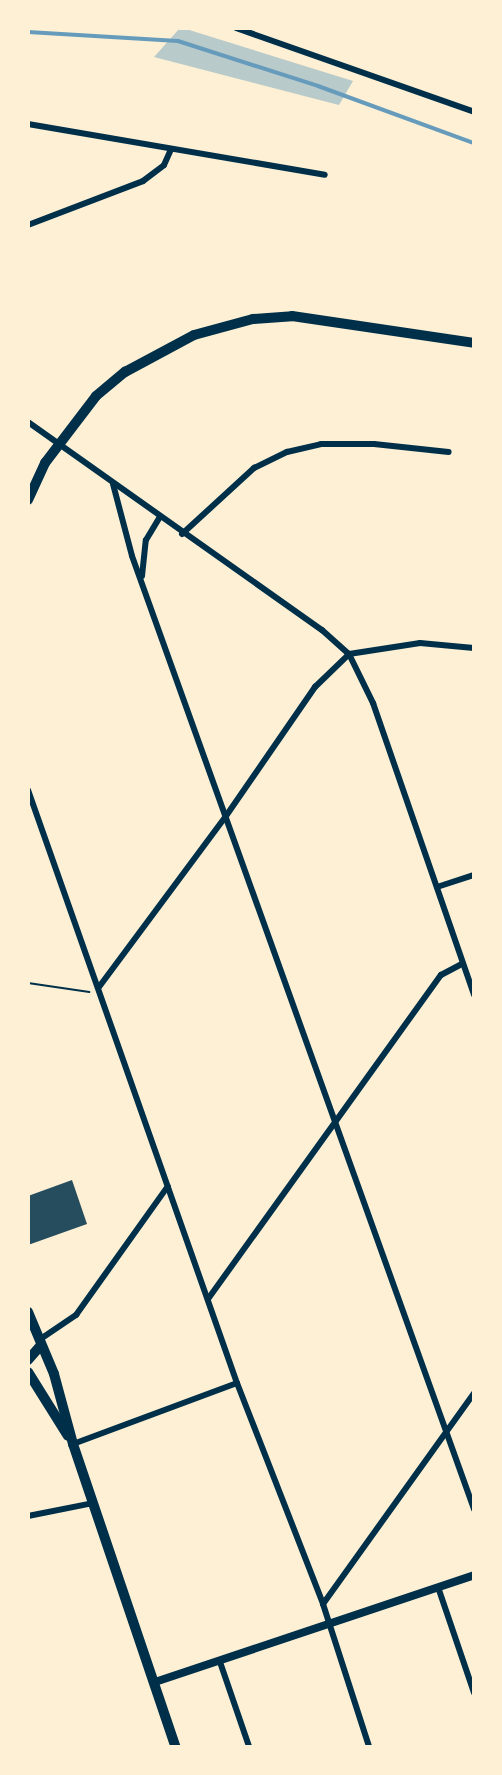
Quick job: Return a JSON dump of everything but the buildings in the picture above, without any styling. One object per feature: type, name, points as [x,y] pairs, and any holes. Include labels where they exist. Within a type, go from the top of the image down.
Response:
[{"type":"main road","points":[[28,500],[58,443],[96,396],[125,372],[160,350],[224,325],[292,316],[474,343]]},
{"type":"main road","points":[[28,1312],[36,1341],[54,1374],[73,1444],[175,1746]]},
{"type":"main road","points":[[28,1360],[36,1341]]},
{"type":"main road","points":[[28,1372],[73,1444]]},
{"type":"street","points":[[236,28],[474,112]]},
{"type":"street","points":[[28,124],[325,175]]},
{"type":"street","points":[[28,225],[143,181],[164,165],[171,149]]},
{"type":"street","points":[[28,422],[182,534],[322,630],[349,654],[373,703],[474,996]]},
{"type":"street","points":[[182,534],[254,468],[286,452],[321,444],[374,444],[449,452]]},
{"type":"street","points":[[114,484],[122,525],[474,1509]]},
{"type":"street","points":[[141,579],[146,540],[160,517]]},
{"type":"street","points":[[100,990],[226,816],[315,687],[349,654],[420,643],[474,648]]},
{"type":"street","points":[[28,790],[237,1383],[323,1604],[327,1624],[369,1746]]},
{"type":"street","points":[[437,887],[474,875]]},
{"type":"street","points":[[208,1299],[441,975],[462,964]]},
{"type":"street","points":[[36,1341],[76,1315],[168,1186]]},
{"type":"street","points":[[73,1444],[237,1383]]},
{"type":"street","points":[[323,1604],[474,1394]]},
{"type":"street","points":[[28,1516],[93,1503]]},
{"type":"street","points":[[155,1682],[474,1575]]},
{"type":"street","points":[[438,1587],[474,1693]]},
{"type":"street","points":[[220,1662],[249,1746]]},
{"type":"path","points":[[28,983],[100,990]]},
{"type":"shaded area","points":[[179,29],[186,29],[353,81],[339,105],[154,57]]},
{"type":"waterway","points":[[28,32],[178,41],[318,86],[474,143]]}]
